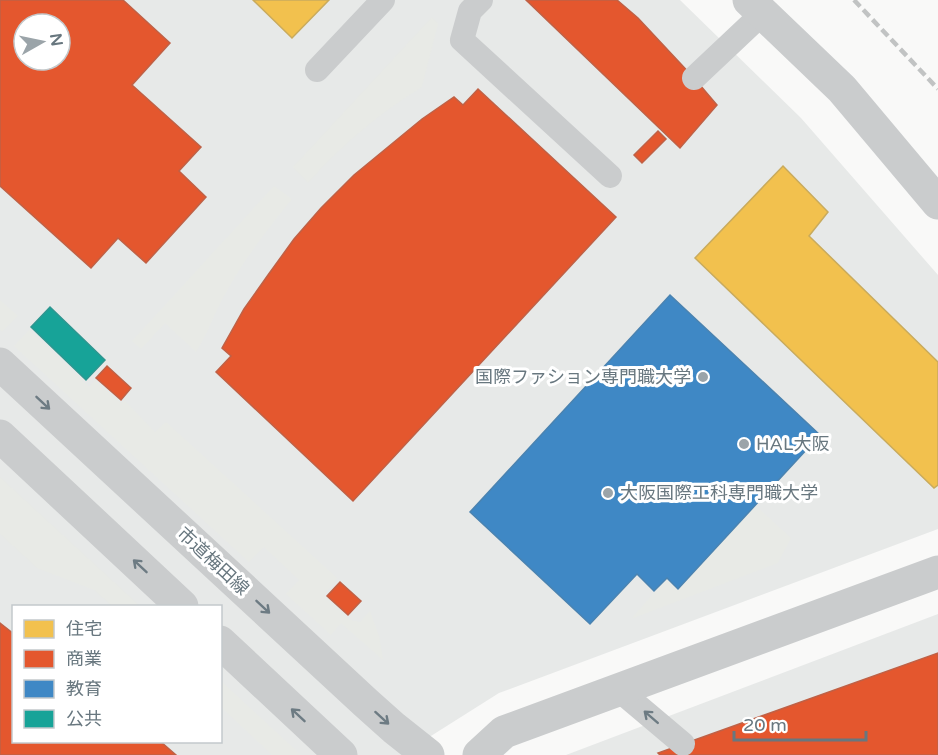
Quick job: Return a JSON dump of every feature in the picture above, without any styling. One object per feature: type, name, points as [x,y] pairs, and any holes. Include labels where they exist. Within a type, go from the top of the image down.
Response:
[{"type":"street","points":[[756,7],[842,89],[938,203]]},
{"type":"street","name":"市道梅田線","points":[[0,364],[366,703],[428,755]]},
{"type":"street","points":[[0,436],[181,605]]},
{"type":"street","points":[[479,755],[504,732],[938,572]]},
{"type":"street","points":[[222,644],[341,755]]},
{"type":"lane","points":[[317,70],[383,0]]},
{"type":"lane","points":[[481,0],[470,11],[462,40],[610,176]]},
{"type":"lane","points":[[694,78],[756,7]]},
{"type":"lane","points":[[620,690],[683,744]]},
{"type":"shaded area","points":[[0,0],[680,0],[801,118],[938,275],[938,529],[499,693],[404,755],[0,755]]},
{"type":"shaded area","points":[[432,17],[438,24],[422,87],[361,131],[308,183],[293,167]]},
{"type":"shaded area","points":[[274,186],[292,199],[238,272],[196,352],[165,323],[141,349],[132,341]]},
{"type":"shaded area","points":[[0,300],[18,316],[2,332],[0,330]]},
{"type":"shaded area","points":[[29,330],[89,387],[95,380],[121,403],[125,401],[155,432],[166,422],[337,578],[324,595],[350,620],[360,622],[370,611],[379,636],[383,660],[341,623],[331,635],[286,594],[299,580],[264,547],[249,562],[14,346]]},
{"type":"shaded area","points":[[0,477],[139,605],[111,605],[94,590],[37,568],[0,534]]},
{"type":"shaded area","points":[[755,505],[791,538],[778,563],[631,619],[667,578],[679,589]]},
{"type":"shaded area","points":[[938,614],[938,755],[566,755]]},
{"type":"shaded area","points":[[222,682],[301,755],[272,755],[222,708]]},
{"type":"building: 住宅","points":[[253,0],[329,0],[292,38]]},
{"type":"building: 住宅","points":[[783,166],[828,212],[809,236],[938,362],[938,485],[934,488],[695,258]]},
{"type":"building: 商業","points":[[0,0],[123,0],[170,43],[132,85],[201,147],[179,171],[206,197],[146,263],[118,238],[91,268],[0,186]]},
{"type":"building: 商業","points":[[526,0],[617,0],[638,18],[717,105],[680,148]]},
{"type":"building: 商業","points":[[478,89],[616,217],[353,501],[216,372],[231,356],[222,348],[244,309],[268,275],[294,239],[321,208],[354,175],[422,119],[454,97],[463,105]]},
{"type":"building: 商業","points":[[658,131],[666,139],[642,163],[634,155]]},
{"type":"building: 商業","points":[[107,366],[131,388],[121,400],[96,378]]},
{"type":"building: 商業","points":[[340,582],[361,601],[348,615],[327,596]]},
{"type":"building: 商業","points":[[0,623],[12,632],[12,743],[162,743],[176,755],[0,755]]},
{"type":"building: 商業","points":[[938,653],[938,755],[660,755],[658,753]]},
{"type":"building: 教育","points":[[670,295],[820,435],[678,589],[667,578],[654,591],[637,574],[590,624],[470,512]]},
{"type":"building: 公共","points":[[50,307],[105,360],[86,380],[31,327]]},
{"type":"railway","points":[[854,0],[938,89]]},
{"type":"place","name":"国際ファション専門職大学","points":[[703,377]]},
{"type":"place","name":"HAL大阪","points":[[744,444]]},
{"type":"place","name":"大阪国際工科専門職大学","points":[[608,493]]}]
